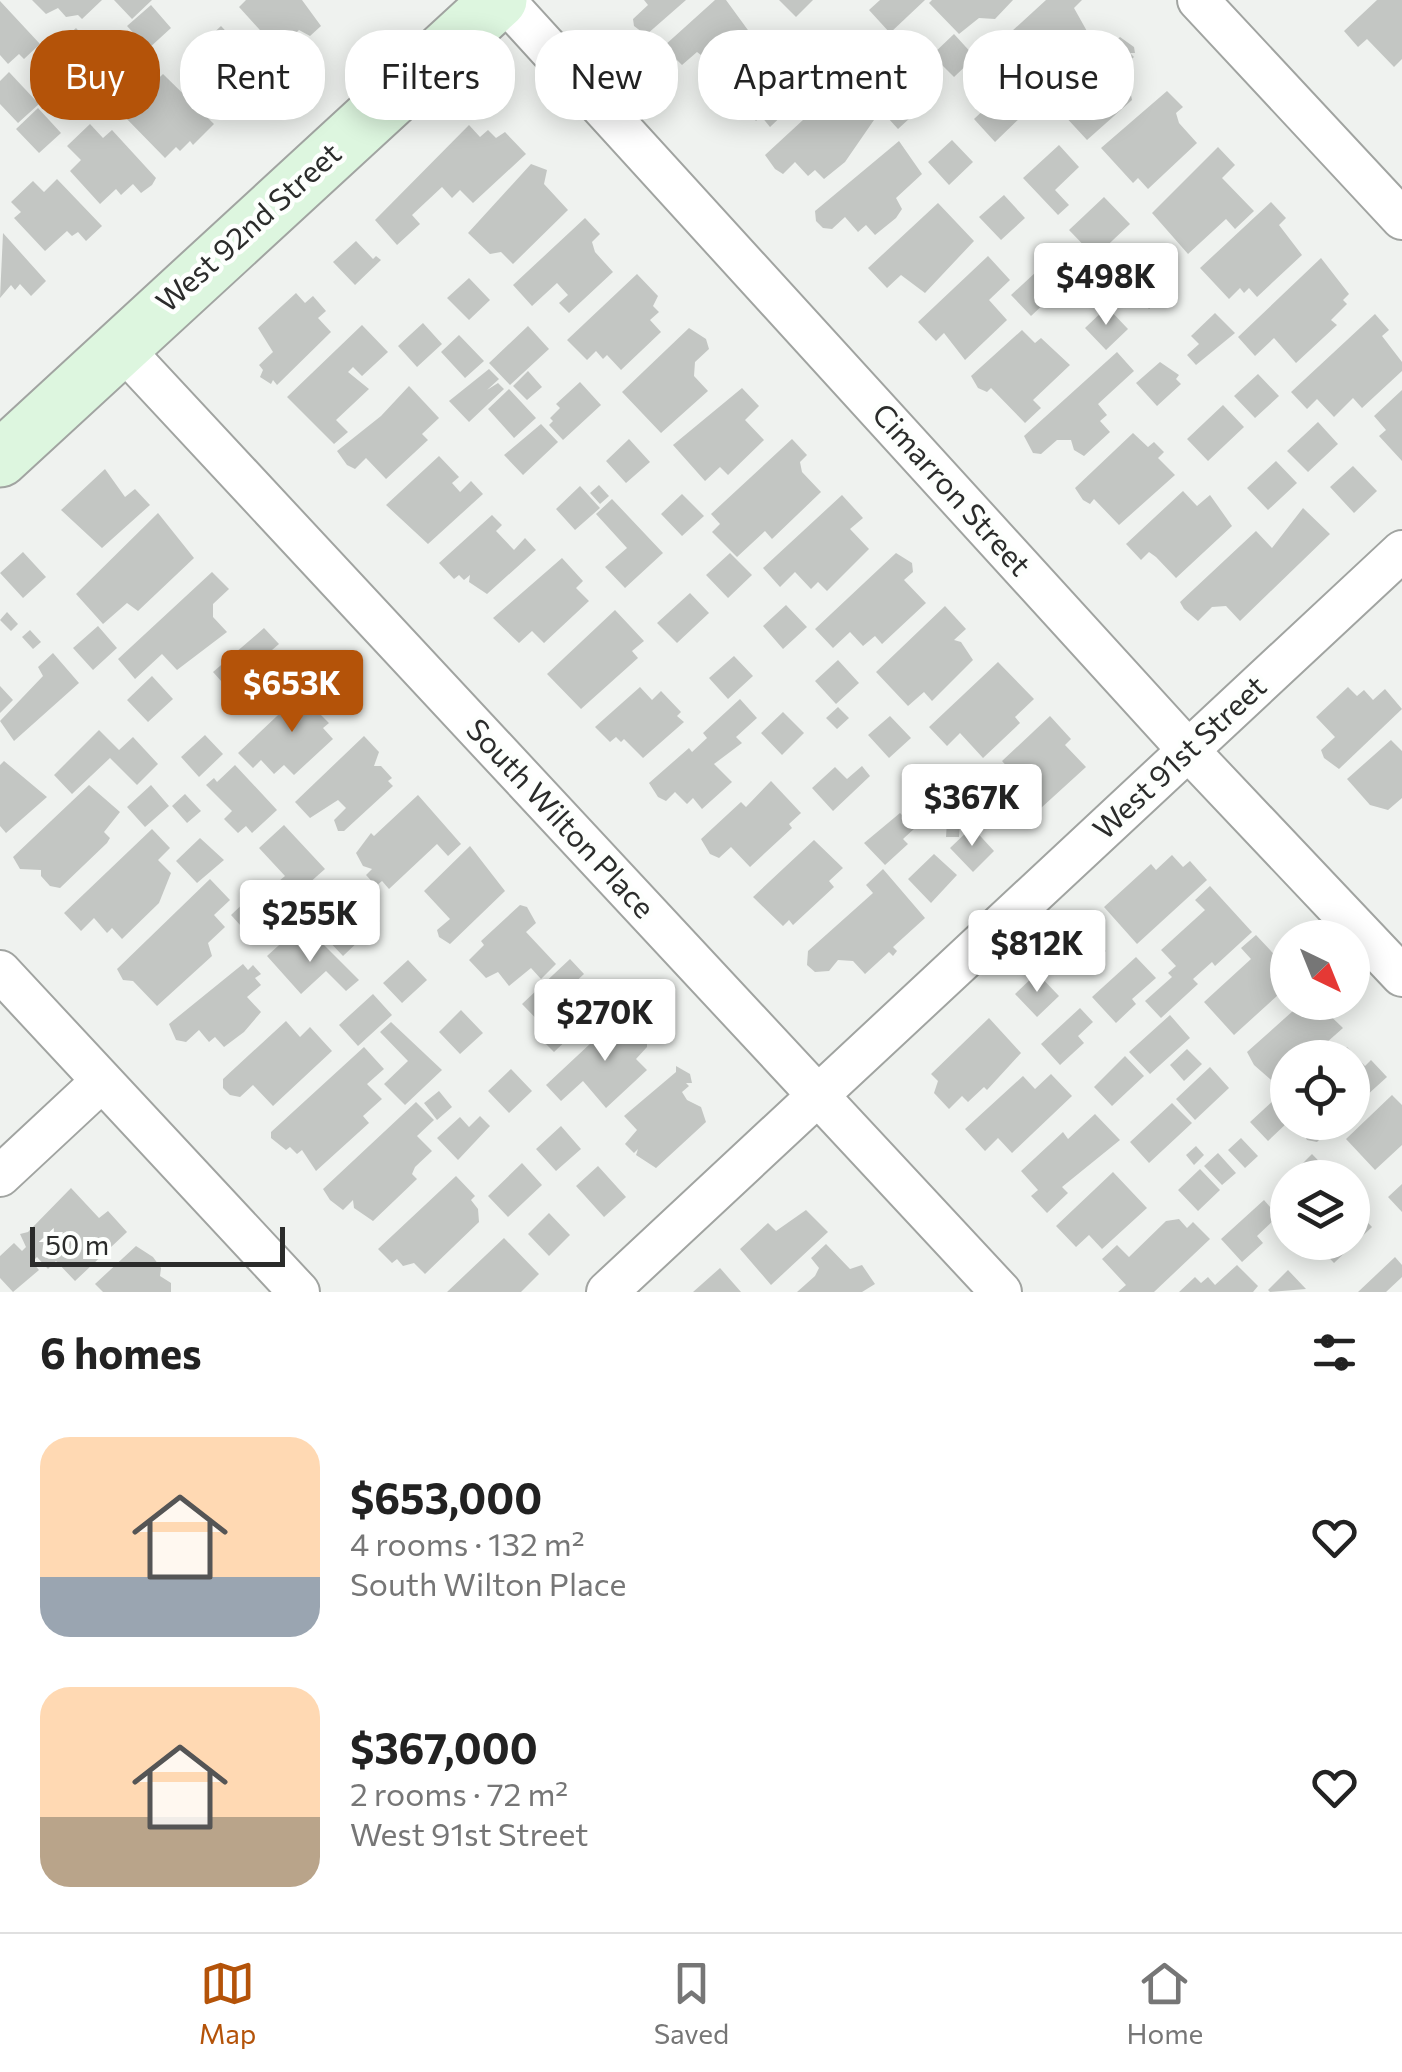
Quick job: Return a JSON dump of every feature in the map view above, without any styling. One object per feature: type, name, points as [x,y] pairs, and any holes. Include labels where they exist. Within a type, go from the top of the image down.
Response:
[{"type":"street","name":"West 92nd Street","points":[[0,459],[502,0]]},
{"type":"street","name":"Cimarron Street","points":[[502,0],[1188,750],[1402,976]]},
{"type":"street","points":[[1198,0],[1402,219]]},
{"type":"street","name":"South Wilton Place","points":[[120,346],[1000,1292]]},
{"type":"street","name":"West 91st Street","points":[[607,1292],[1402,551]]},
{"type":"street","points":[[0,971],[299,1292]]},
{"type":"street","points":[[0,1176],[102,1080]]},
{"type":"building","points":[[32,0],[102,0],[82,19],[78,15],[66,17],[58,8],[46,14]]},
{"type":"building","points":[[114,0],[152,0],[132,19]]},
{"type":"building","points":[[246,0],[302,0],[321,26],[317,30],[260,30],[239,7]]},
{"type":"building","points":[[644,0],[686,0],[652,30],[639,30],[633,19],[648,5]]},
{"type":"building","points":[[715,0],[726,0],[748,30],[698,30],[698,53],[682,65],[678,61],[678,33]]},
{"type":"building","points":[[779,0],[813,0],[796,17]]},
{"type":"building","points":[[880,0],[925,0],[893,30],[887,30],[869,10]]},
{"type":"building","points":[[1013,0],[995,19],[979,18],[959,34],[929,3]]},
{"type":"building","points":[[1046,0],[1082,0],[1074,8],[1086,30],[1013,30]]},
{"type":"building","points":[[1377,0],[1402,0],[1402,59],[1394,67],[1367,39],[1358,47],[1344,31]]},
{"type":"building","points":[[0,1],[30,33],[30,53],[24,59],[19,54],[8,64],[0,55]]},
{"type":"building","points":[[151,5],[171,28],[160,38],[160,30],[131,30],[127,26]]},
{"type":"building","points":[[954,34],[963,44],[963,68],[954,77],[943,66],[943,44]]},
{"type":"building","points":[[9,72],[30,94],[30,112],[18,123],[0,104],[0,81]]},
{"type":"building","points":[[163,74],[180,91],[180,120],[210,120],[214,124],[193,145],[190,141],[180,151],[176,147],[165,158],[128,120],[160,120]]},
{"type":"building","points":[[1167,91],[1183,107],[1176,113],[1179,123],[1197,143],[1148,189],[1138,178],[1133,183],[1101,148]]},
{"type":"building","points":[[30,116],[30,120],[49,120],[61,133],[39,153],[16,129]]},
{"type":"building","points":[[803,120],[874,120],[845,162],[824,179],[815,170],[808,176],[795,162],[783,174],[765,155]]},
{"type":"building","points":[[890,120],[908,120],[898,129]]},
{"type":"building","points":[[975,120],[1018,120],[995,142]]},
{"type":"building","points":[[1068,120],[1110,120],[1087,140]]},
{"type":"building","points":[[90,124],[103,138],[112,130],[156,178],[152,185],[141,193],[133,184],[121,195],[116,189],[100,204],[70,171],[81,160],[67,146]]},
{"type":"building","points":[[469,125],[480,137],[488,130],[496,138],[505,132],[526,154],[473,203],[460,190],[452,198],[442,187],[412,215],[420,224],[397,245],[375,220]]},
{"type":"building","points":[[952,140],[973,162],[949,185],[928,162]]},
{"type":"building","points":[[899,141],[922,174],[896,198],[902,209],[896,218],[875,235],[866,225],[858,232],[845,217],[832,229],[823,228],[816,221],[815,211]]},
{"type":"building","points":[[1059,145],[1079,167],[1055,190],[1069,205],[1058,215],[1023,178]]},
{"type":"building","points":[[1218,147],[1235,165],[1222,178],[1254,211],[1235,229],[1226,219],[1188,254],[1152,213]]},
{"type":"building","points":[[531,164],[547,170],[544,184],[568,210],[513,264],[501,252],[490,254],[468,233]]},
{"type":"building","points":[[57,179],[102,226],[86,241],[78,232],[72,236],[67,231],[45,251],[14,218],[21,212],[11,202],[33,181],[44,192]]},
{"type":"building","points":[[1004,195],[1025,218],[1001,240],[979,217]]},
{"type":"building","points":[[1104,197],[1130,224],[1095,257],[1069,230]]},
{"type":"building","points":[[1271,202],[1286,218],[1279,225],[1302,255],[1257,297],[1249,288],[1244,293],[1240,288],[1229,299],[1200,268]]},
{"type":"building","points":[[938,203],[974,241],[925,293],[901,275],[887,288],[868,268]]},
{"type":"building","points":[[585,218],[600,234],[592,242],[595,252],[613,272],[569,313],[559,303],[568,295],[557,283],[532,306],[513,285]]},
{"type":"building","points":[[3,233],[46,281],[31,296],[20,284],[15,290],[11,285],[0,298]]},
{"type":"building","points":[[356,241],[373,259],[376,256],[381,260],[355,285],[333,262]]},
{"type":"building","points":[[1063,247],[1071,256],[1080,247],[1092,259],[1031,316],[1011,295]]},
{"type":"building","points":[[988,256],[1010,280],[989,300],[1007,320],[965,360],[944,333],[936,341],[918,322]]},
{"type":"building","points":[[1321,258],[1349,294],[1343,300],[1347,304],[1331,320],[1337,325],[1296,363],[1274,338],[1255,356],[1238,337]]},
{"type":"building","points":[[1149,261],[1173,287],[1149,309],[1125,283]]},
{"type":"building","points":[[637,274],[658,296],[653,306],[659,312],[650,320],[661,332],[621,370],[607,355],[603,359],[596,351],[587,360],[567,340]]},
{"type":"building","points":[[469,278],[490,300],[469,320],[447,298]]},
{"type":"building","points":[[296,293],[305,303],[313,296],[326,311],[318,318],[331,332],[277,385],[273,380],[271,384],[260,377],[263,370],[259,365],[273,352],[258,328]]},
{"type":"building","points":[[1107,307],[1128,329],[1106,350],[1085,328]]},
{"type":"building","points":[[1215,313],[1235,333],[1196,365],[1187,355],[1199,344],[1191,336]]},
{"type":"building","points":[[1375,314],[1389,330],[1382,336],[1402,362],[1402,371],[1362,408],[1353,398],[1334,417],[1317,399],[1307,409],[1291,392]]},
{"type":"building","points":[[423,323],[442,344],[417,367],[398,346]]},
{"type":"building","points":[[362,325],[388,352],[362,376],[353,367],[348,372],[369,389],[336,420],[348,432],[334,444],[287,397]]},
{"type":"building","points":[[528,326],[549,349],[510,385],[489,363]]},
{"type":"building","points":[[689,328],[706,339],[709,349],[695,362],[694,376],[708,391],[661,433],[622,392]]},
{"type":"building","points":[[1022,330],[1035,343],[1041,338],[1070,365],[1033,400],[1041,408],[1025,423],[991,388],[987,392],[978,388],[971,376]]},
{"type":"building","points":[[459,335],[484,361],[465,378],[441,352]]},
{"type":"building","points":[[1117,352],[1134,371],[1098,404],[1107,415],[1100,421],[1110,432],[1084,456],[1074,450],[1071,440],[1057,440],[1041,454],[1033,453],[1024,436]]},
{"type":"building","points":[[1160,362],[1179,375],[1176,379],[1181,384],[1157,406],[1136,383]]},
{"type":"building","points":[[489,369],[499,379],[487,390],[498,383],[504,389],[469,422],[449,401]]},
{"type":"building","points":[[528,371],[542,387],[527,400],[513,386]]},
{"type":"building","points":[[1258,374],[1279,396],[1255,418],[1234,396]]},
{"type":"building","points":[[580,382],[601,405],[563,440],[549,425],[553,421],[550,418],[560,408],[556,404]]},
{"type":"building","points":[[409,386],[439,418],[422,434],[428,440],[386,479],[366,458],[355,469],[347,465],[337,451],[381,416]]},
{"type":"building","points":[[742,388],[759,406],[745,420],[764,440],[728,475],[720,467],[705,481],[673,445]]},
{"type":"building","points":[[509,389],[536,418],[514,438],[488,409]]},
{"type":"building","points":[[1402,390],[1402,461],[1379,436],[1386,430],[1374,416]]},
{"type":"building","points":[[1223,405],[1244,427],[1208,461],[1187,439]]},
{"type":"building","points":[[1318,422],[1338,444],[1308,472],[1287,451]]},
{"type":"building","points":[[541,424],[558,442],[523,475],[504,455]]},
{"type":"building","points":[[1133,433],[1148,447],[1154,442],[1164,452],[1158,458],[1175,475],[1119,525],[1094,499],[1090,504],[1083,500],[1075,488]]},
{"type":"building","points":[[629,439],[650,462],[626,483],[606,461]]},
{"type":"building","points":[[792,439],[807,455],[800,462],[802,472],[821,492],[772,539],[765,531],[737,557],[712,532],[720,524],[711,514]]},
{"type":"building","points":[[439,456],[459,477],[452,483],[460,492],[471,481],[483,494],[428,544],[386,505]]},
{"type":"building","points":[[1276,461],[1297,483],[1268,510],[1247,488]]},
{"type":"building","points":[[1353,466],[1377,491],[1354,513],[1330,487]]},
{"type":"building","points":[[105,469],[125,497],[135,489],[150,505],[102,548],[61,510]]},
{"type":"building","points":[[599,485],[609,496],[600,504],[590,493]]},
{"type":"building","points":[[580,486],[600,508],[575,530],[556,509]]},
{"type":"building","points":[[1183,491],[1197,506],[1210,495],[1232,526],[1176,578],[1149,552],[1141,560],[1126,544]]},
{"type":"building","points":[[682,494],[704,516],[682,536],[661,514]]},
{"type":"building","points":[[842,495],[863,518],[850,529],[869,549],[827,591],[818,582],[811,589],[795,572],[780,587],[763,568]]},
{"type":"building","points":[[612,499],[663,553],[625,588],[605,567],[627,548],[596,514]]},
{"type":"building","points":[[1303,508],[1330,534],[1240,621],[1226,606],[1212,607],[1198,621],[1184,609],[1180,602],[1256,531],[1272,548]]},
{"type":"building","points":[[158,513],[194,558],[138,611],[127,603],[103,624],[76,594]]},
{"type":"building","points":[[492,515],[502,525],[496,531],[514,550],[525,538],[536,550],[487,594],[469,582],[470,575],[464,580],[459,575],[454,579],[439,563]]},
{"type":"building","points":[[23,552],[46,577],[23,598],[0,573]]},
{"type":"building","points":[[730,553],[752,575],[728,598],[706,575]]},
{"type":"building","points":[[896,553],[912,563],[913,572],[904,580],[926,603],[882,644],[875,636],[863,646],[850,632],[833,648],[815,629]]},
{"type":"building","points":[[562,558],[583,581],[576,588],[589,601],[544,643],[532,631],[519,643],[493,618]]},
{"type":"building","points":[[212,572],[229,589],[213,604],[213,617],[227,632],[177,670],[162,654],[135,679],[118,659]]},
{"type":"building","points":[[690,593],[709,613],[677,643],[657,623]]},
{"type":"building","points":[[786,605],[807,627],[783,649],[763,626]]},
{"type":"building","points":[[945,606],[966,629],[954,640],[961,642],[973,660],[932,701],[924,692],[908,706],[876,672]]},
{"type":"building","points":[[615,610],[644,641],[632,651],[638,658],[581,709],[547,674]]},
{"type":"building","points":[[7,612],[18,624],[11,631],[0,620]]},
{"type":"building","points":[[98,626],[117,648],[93,670],[73,648]]},
{"type":"building","points":[[264,628],[279,644],[265,656],[275,666],[267,674],[277,686],[248,711],[213,672]]},
{"type":"building","points":[[30,630],[41,642],[33,649],[22,637]]},
{"type":"building","points":[[53,653],[79,683],[14,741],[0,721],[43,676],[38,667]]},
{"type":"building","points":[[734,656],[753,676],[728,699],[709,678]]},
{"type":"building","points":[[838,660],[859,683],[836,704],[815,681]]},
{"type":"building","points":[[998,662],[1034,699],[1015,717],[1020,723],[983,758],[960,733],[947,746],[929,727]]},
{"type":"building","points":[[152,676],[173,699],[148,722],[127,700]]},
{"type":"building","points":[[313,682],[331,701],[318,712],[329,723],[323,728],[333,739],[294,775],[284,765],[274,774],[261,760],[253,768],[238,753]]},
{"type":"building","points":[[0,686],[13,700],[0,713]]},
{"type":"building","points":[[640,687],[652,700],[661,691],[681,712],[677,716],[684,722],[643,758],[624,739],[621,742],[616,737],[610,742],[595,727]]},
{"type":"building","points":[[1348,687],[1357,696],[1364,690],[1373,700],[1385,689],[1402,709],[1339,769],[1324,758],[1321,750],[1335,737],[1316,717]]},
{"type":"building","points":[[740,699],[757,718],[736,737],[742,743],[714,764],[732,782],[702,809],[693,798],[687,804],[675,792],[666,801],[658,797],[649,783],[689,748],[692,752],[707,738],[703,733]]},
{"type":"building","points":[[838,707],[849,718],[837,729],[826,718]]},
{"type":"building","points":[[783,712],[804,733],[782,755],[761,733]]},
{"type":"building","points":[[890,716],[911,738],[889,758],[868,735]]},
{"type":"building","points":[[1050,716],[1071,739],[1065,745],[1086,767],[1019,828],[999,807],[1016,791],[1020,796],[1028,790],[1002,761]]},
{"type":"building","points":[[99,730],[119,750],[133,737],[158,764],[137,785],[110,758],[72,794],[54,775]]},
{"type":"building","points":[[205,735],[223,754],[199,777],[181,757]]},
{"type":"building","points":[[364,736],[379,752],[374,766],[381,766],[392,778],[388,781],[393,786],[344,831],[338,831],[334,820],[346,808],[338,800],[310,818],[295,802]]},
{"type":"building","points":[[1391,740],[1402,751],[1402,798],[1388,810],[1370,805],[1347,779]]},
{"type":"building","points":[[4,761],[47,797],[6,833],[0,826],[0,765]]},
{"type":"building","points":[[235,765],[277,810],[252,833],[246,826],[238,833],[224,819],[232,811],[206,785],[214,778],[217,782]]},
{"type":"building","points":[[862,766],[870,776],[833,811],[812,788],[835,767],[847,779]]},
{"type":"building","points":[[941,771],[963,793],[929,826],[907,804]]},
{"type":"building","points":[[771,781],[801,813],[789,824],[792,828],[750,867],[731,847],[719,858],[710,854],[701,839],[741,802],[746,807]]},
{"type":"building","points":[[89,785],[120,812],[104,832],[110,838],[107,843],[60,888],[50,886],[41,870],[20,869],[13,857]]},
{"type":"building","points":[[151,785],[169,806],[145,827],[127,807]]},
{"type":"building","points":[[185,794],[201,811],[187,823],[172,806]]},
{"type":"building","points":[[418,795],[461,844],[448,856],[437,844],[389,889],[382,881],[376,886],[366,875],[372,869],[363,866],[356,853],[371,833],[374,836]]},
{"type":"building","points":[[900,813],[915,828],[903,839],[908,844],[885,865],[864,843]]},
{"type":"building","points":[[947,821],[960,822],[959,837],[946,837]]},
{"type":"building","points":[[284,825],[325,869],[299,892],[296,888],[290,893],[279,881],[285,876],[259,848]]},
{"type":"building","points":[[972,827],[994,851],[973,872],[950,848]]},
{"type":"building","points":[[152,829],[170,848],[158,860],[171,873],[159,903],[122,939],[112,928],[107,933],[94,918],[81,931],[64,913]]},
{"type":"building","points":[[200,838],[224,860],[197,883],[176,861]]},
{"type":"building","points":[[814,840],[843,868],[829,881],[834,887],[793,925],[789,920],[783,926],[753,897]]},
{"type":"building","points":[[470,846],[505,891],[450,944],[439,937],[437,930],[450,919],[424,891]]},
{"type":"building","points":[[934,854],[957,875],[931,903],[908,879]]},
{"type":"building","points":[[1172,855],[1183,867],[1190,861],[1207,880],[1137,944],[1104,907],[1151,864],[1156,870]]},
{"type":"building","points":[[883,869],[925,918],[893,947],[897,951],[893,956],[889,952],[865,974],[853,961],[838,960],[829,971],[815,972],[807,965],[808,951],[873,893],[866,885]]},
{"type":"building","points":[[210,879],[230,900],[214,915],[225,927],[208,943],[212,956],[157,1006],[133,981],[123,980],[117,969]]},
{"type":"building","points":[[267,881],[287,902],[251,937],[231,915]]},
{"type":"building","points":[[1210,886],[1252,932],[1215,966],[1212,962],[1193,979],[1198,984],[1161,1018],[1145,1001],[1172,977],[1168,973],[1176,966],[1161,950],[1205,910],[1195,900]]},
{"type":"building","points":[[360,900],[380,921],[343,956],[323,935]]},
{"type":"building","points":[[520,905],[527,907],[536,923],[526,932],[556,964],[541,979],[531,968],[509,986],[498,972],[486,978],[469,960],[484,945],[481,941]]},
{"type":"building","points":[[1083,927],[1106,951],[1083,972],[1060,948]]},
{"type":"building","points":[[1256,935],[1270,950],[1270,1002],[1234,1035],[1204,1002],[1251,959],[1241,948]]},
{"type":"building","points":[[289,936],[304,952],[318,939],[359,980],[346,991],[326,971],[301,994],[267,956]]},
{"type":"building","points":[[1136,957],[1156,978],[1132,999],[1136,1004],[1116,1023],[1092,997]]},
{"type":"building","points":[[570,959],[584,974],[570,987],[595,1013],[554,1052],[545,1043],[553,1036],[522,1004]]},
{"type":"building","points":[[408,960],[427,980],[402,1003],[383,983]]},
{"type":"building","points":[[243,964],[248,970],[253,965],[261,974],[255,978],[261,985],[247,997],[261,1012],[244,1032],[224,1047],[215,1037],[209,1042],[199,1030],[186,1042],[176,1040],[169,1024]]},
{"type":"building","points":[[1037,973],[1059,996],[1037,1017],[1015,994]]},
{"type":"building","points":[[373,994],[392,1015],[358,1046],[339,1025]]},
{"type":"building","points":[[1080,1008],[1093,1022],[1078,1036],[1084,1043],[1060,1065],[1041,1044]]},
{"type":"building","points":[[461,1010],[483,1033],[460,1054],[439,1032]]},
{"type":"building","points":[[622,1014],[647,1040],[647,1047],[636,1059],[647,1070],[606,1108],[583,1081],[561,1101],[546,1085]]},
{"type":"building","points":[[1170,1015],[1190,1038],[1150,1074],[1129,1052]]},
{"type":"building","points":[[989,1018],[1021,1053],[987,1090],[984,1087],[968,1102],[962,1096],[949,1109],[934,1093],[938,1081],[931,1074]]},
{"type":"building","points":[[1283,1020],[1335,1020],[1343,1028],[1329,1040],[1270,1040],[1270,1079],[1254,1065],[1247,1052]]},
{"type":"building","points":[[286,1021],[300,1037],[310,1027],[332,1051],[273,1106],[253,1085],[240,1097],[230,1095],[223,1088],[223,1079]]},
{"type":"building","points":[[391,1022],[442,1070],[405,1105],[384,1084],[408,1061],[380,1032]]},
{"type":"building","points":[[364,1047],[384,1069],[367,1084],[382,1099],[363,1116],[369,1123],[316,1171],[302,1150],[297,1154],[290,1147],[286,1150],[271,1138],[271,1132]]},
{"type":"building","points":[[1187,1049],[1202,1064],[1184,1081],[1170,1065]]},
{"type":"building","points":[[1125,1056],[1144,1076],[1112,1106],[1094,1087]]},
{"type":"building","points":[[1371,1060],[1387,1077],[1370,1092]]},
{"type":"building","points":[[676,1066],[690,1074],[692,1083],[686,1083],[689,1086],[682,1092],[687,1100],[701,1107],[706,1122],[656,1168],[636,1155],[638,1149],[634,1153],[625,1144],[637,1130],[624,1116],[676,1072]]},
{"type":"building","points":[[1210,1067],[1229,1088],[1195,1120],[1176,1099]]},
{"type":"building","points":[[511,1069],[532,1091],[509,1113],[488,1091]]},
{"type":"building","points":[[1051,1074],[1072,1096],[1012,1153],[998,1138],[985,1151],[965,1129],[1023,1076],[1035,1089]]},
{"type":"building","points":[[439,1091],[452,1107],[437,1120],[424,1103]]},
{"type":"building","points":[[1392,1095],[1402,1105],[1402,1145],[1375,1170],[1370,1160],[1347,1140],[1370,1140],[1370,1116]]},
{"type":"building","points":[[416,1102],[434,1120],[417,1136],[432,1151],[415,1167],[412,1174],[417,1179],[373,1221],[354,1208],[353,1200],[343,1210],[330,1200],[323,1189]]},
{"type":"building","points":[[1172,1103],[1192,1123],[1149,1163],[1130,1142]]},
{"type":"building","points":[[1270,1104],[1268,1141],[1250,1122]]},
{"type":"building","points":[[1095,1114],[1120,1140],[1062,1187],[1068,1193],[1047,1213],[1031,1196],[1038,1190],[1021,1171],[1063,1132],[1068,1139]]},
{"type":"building","points":[[480,1116],[490,1126],[458,1160],[437,1138],[460,1117],[469,1127]]},
{"type":"building","points":[[561,1126],[581,1149],[556,1171],[536,1149]]},
{"type":"building","points":[[1241,1138],[1258,1156],[1245,1168],[1228,1150]]},
{"type":"building","points":[[1196,1146],[1204,1155],[1194,1165],[1186,1155]]},
{"type":"building","points":[[1218,1153],[1236,1173],[1222,1185],[1204,1166]]},
{"type":"building","points":[[522,1163],[542,1185],[508,1217],[488,1196]]},
{"type":"building","points":[[598,1166],[626,1197],[604,1217],[576,1186]]},
{"type":"building","points":[[1200,1169],[1220,1190],[1198,1211],[1178,1190]]},
{"type":"building","points":[[1113,1172],[1147,1208],[1102,1249],[1089,1235],[1076,1247],[1056,1226]]},
{"type":"building","points":[[456,1176],[475,1196],[471,1200],[478,1209],[479,1222],[425,1274],[414,1263],[403,1266],[397,1259],[392,1263],[378,1249]]},
{"type":"building","points":[[1402,1184],[1402,1212],[1388,1197]]},
{"type":"building","points":[[71,1188],[99,1218],[108,1211],[127,1232],[75,1281],[56,1261],[48,1269],[37,1257],[32,1262],[39,1270],[13,1292],[0,1278],[0,1256],[14,1243],[22,1251],[26,1247],[20,1234],[28,1232]]},
{"type":"building","points":[[1264,1200],[1270,1207],[1270,1224],[1257,1236],[1263,1243],[1242,1262],[1221,1239]]},
{"type":"building","points":[[806,1210],[828,1232],[771,1285],[740,1249],[768,1223],[776,1231]]},
{"type":"building","points":[[549,1213],[570,1235],[549,1256],[528,1234]]},
{"type":"building","points":[[1179,1219],[1187,1228],[1193,1222],[1210,1239],[1154,1292],[1118,1292],[1126,1285],[1102,1259],[1117,1245],[1129,1257],[1166,1221]]},
{"type":"building","points":[[504,1238],[539,1274],[521,1292],[447,1292]]},
{"type":"building","points":[[826,1244],[850,1269],[862,1265],[875,1284],[862,1292],[797,1292],[815,1276],[819,1268],[811,1258]]},
{"type":"building","points":[[136,1246],[153,1257],[161,1268],[160,1276],[171,1283],[171,1292],[103,1292],[95,1284]]},
{"type":"building","points":[[1395,1257],[1402,1265],[1402,1277],[1386,1292],[1358,1292]]},
{"type":"building","points":[[1237,1265],[1258,1286],[1253,1292],[1179,1292],[1195,1277],[1201,1283],[1208,1277],[1215,1285]]},
{"type":"building","points":[[720,1268],[741,1292],[693,1292]]},
{"type":"building","points":[[1288,1270],[1306,1289],[1270,1292],[1268,1290]]}]
